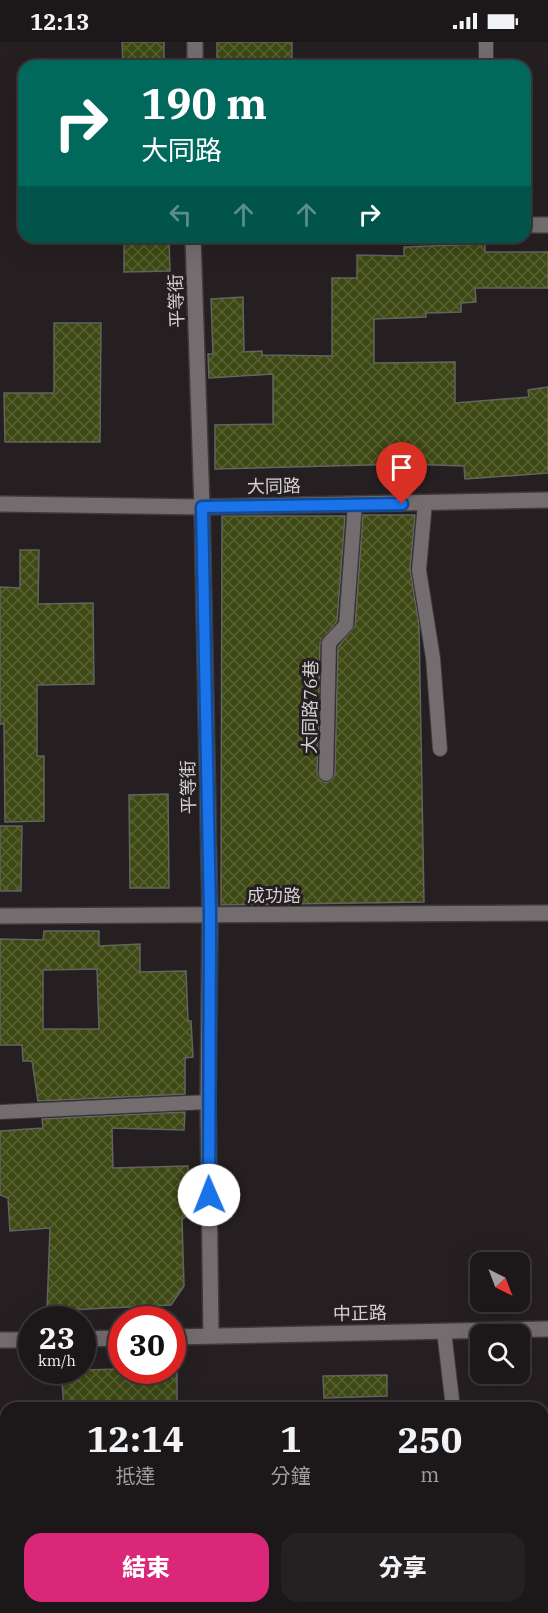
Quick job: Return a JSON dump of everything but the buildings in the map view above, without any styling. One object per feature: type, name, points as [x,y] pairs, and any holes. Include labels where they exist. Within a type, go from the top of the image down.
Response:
[{"type":"street","points":[[195,42],[195,60]]},
{"type":"street","points":[[531,225],[548,225]]},
{"type":"street","name":"平等街","points":[[193,243],[202,507],[210,915],[208,1102],[211,1336]]},
{"type":"street","name":"大同路","points":[[0,504],[202,507],[548,501]]},
{"type":"street","name":"成功路","points":[[0,916],[548,913]]},
{"type":"street","name":"中正路","points":[[186,1337],[548,1329]]},
{"type":"street","points":[[0,1340],[18,1340]]},
{"type":"lane","points":[[486,42],[486,60]]},
{"type":"lane","points":[[425,503],[420,570],[433,658],[440,749]]},
{"type":"lane","name":"大同路76巷","points":[[326,774],[329,643],[346,625],[355,504]]},
{"type":"lane","points":[[0,1112],[208,1102]]},
{"type":"lane","points":[[444,1331],[452,1402]]},
{"type":"route","points":[[209,1195],[210,915],[202,507],[402,504]]}]
